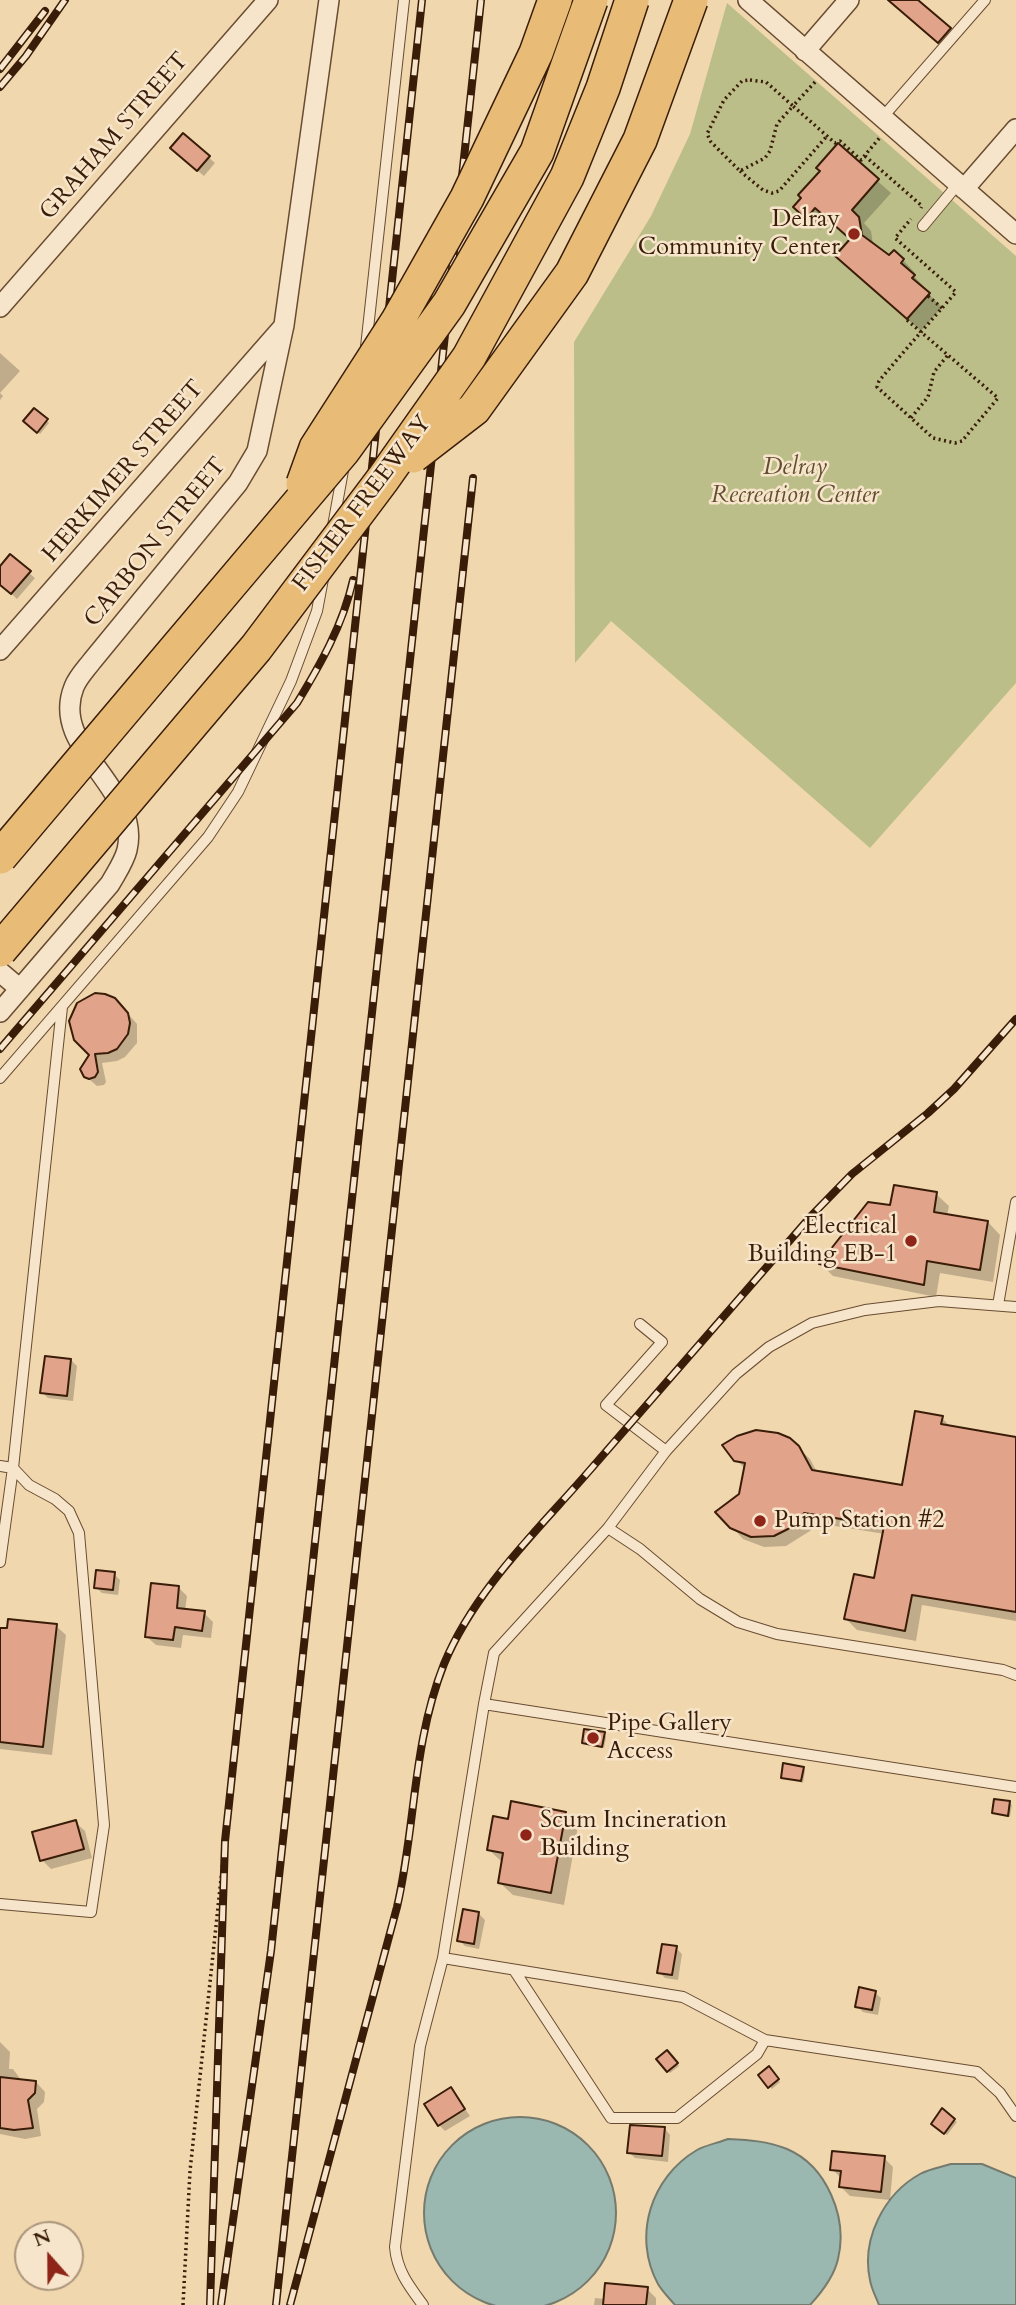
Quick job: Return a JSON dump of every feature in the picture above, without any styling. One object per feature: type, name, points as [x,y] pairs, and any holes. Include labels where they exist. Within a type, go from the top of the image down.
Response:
[{"type":"highway","points":[[294,509],[316,448],[397,322],[467,198],[536,53],[555,0]]},
{"type":"highway","name":"FISHER FREEWAY","points":[[0,857],[343,451],[449,304],[537,152],[591,0]]},
{"type":"highway","name":"FISHER FREEWAY","points":[[0,950],[256,648],[383,479],[469,357],[567,177],[603,88],[632,0]]},
{"type":"highway","points":[[383,479],[474,409],[572,273],[640,140],[691,0]]},
{"type":"street","name":"GRAHAM STREET","points":[[0,307],[268,0]]},
{"type":"street","name":"CARBON STREET","points":[[0,1012],[110,884],[127,848],[126,820],[116,795],[72,730],[69,706],[74,687],[92,660],[249,467],[261,437],[284,325],[329,0]]},
{"type":"street","points":[[748,0],[883,125],[961,186],[1016,234]]},
{"type":"street","points":[[805,51],[849,0]]},
{"type":"street","points":[[961,186],[1016,129]]},
{"type":"street","name":"HERKIMER STREET","points":[[0,650],[284,325]]},
{"type":"street","points":[[0,972],[20,989]]},
{"type":"lane","points":[[0,1078],[208,837],[237,792],[290,681],[317,611],[366,348],[404,0]]},
{"type":"lane","points":[[883,125],[985,0]]},
{"type":"lane","points":[[923,226],[961,186]]},
{"type":"lane","points":[[0,1562],[13,1468],[62,1007]]},
{"type":"lane","points":[[998,1305],[1016,1202]]},
{"type":"lane","points":[[423,2305],[405,2281],[396,2261],[395,2247],[420,2046],[443,1958],[494,1653],[608,1528],[666,1451],[736,1374],[769,1347],[812,1323],[865,1310],[939,1301],[1016,1307]]},
{"type":"lane","points":[[640,1324],[662,1342],[606,1405],[666,1451]]},
{"type":"lane","points":[[0,1466],[13,1468],[29,1485],[55,1499],[69,1511],[79,1534],[104,1825],[91,1912],[0,1904]]},
{"type":"lane","points":[[608,1528],[640,1549],[700,1599],[738,1622],[778,1634],[1003,1670],[1016,1675]]},
{"type":"lane","points":[[484,1704],[1016,1787]]},
{"type":"lane","points":[[443,1958],[683,1997],[765,2040],[977,2072],[1000,2093],[1016,2116]]},
{"type":"lane","points":[[514,1970],[611,2118],[677,2118],[757,2054],[765,2040]]},
{"type":"path","points":[[740,171],[765,158],[770,151],[777,124],[820,76]]},
{"type":"path","points":[[827,136],[779,191],[772,193],[763,190],[740,171],[711,142],[707,134],[728,94],[742,81],[766,82],[835,143],[840,141],[862,160],[883,125]]},
{"type":"path","points":[[865,156],[922,206],[895,238],[956,292],[921,332],[879,381],[877,387],[933,438],[955,443],[962,441],[998,398],[948,355],[921,332],[907,320]]},
{"type":"path","points":[[928,296],[942,308]]},
{"type":"path","points":[[910,418],[928,397],[934,372],[948,355]]},
{"type":"path","points":[[183,2305],[190,2171],[225,1842]]},
{"type":"green space","name":"Delray Recreation Center","points":[[727,3],[1016,256],[1016,683],[870,848],[611,621],[575,663],[574,342],[651,216],[690,134]]},
{"type":"water","points":[[520,2117],[539,2118],[557,2124],[588,2145],[609,2176],[615,2194],[615,2232],[609,2250],[588,2281],[557,2302],[539,2308],[520,2309],[501,2308],[483,2302],[452,2281],[431,2250],[425,2232],[424,2213],[425,2194],[431,2176],[452,2145],[483,2124],[501,2118]]},
{"type":"water","points":[[728,2139],[751,2140],[787,2149],[813,2168],[831,2195],[840,2227],[838,2259],[827,2284],[810,2305],[675,2305],[658,2284],[650,2266],[647,2228],[650,2209],[658,2192],[681,2162],[701,2148]]},
{"type":"water","points":[[951,2164],[982,2164],[1016,2178],[1016,2305],[879,2305],[868,2264],[872,2234],[878,2219],[896,2193],[907,2183],[924,2172]]},
{"type":"building","points":[[888,0],[918,0],[951,28],[938,43]]},
{"type":"building","points":[[183,133],[210,156],[197,171],[170,148]]},
{"type":"building","name":"Delray Community Center","points":[[838,143],[879,179],[852,210],[859,217],[862,235],[889,255],[894,250],[904,259],[901,263],[915,275],[912,278],[930,293],[907,319],[835,256],[850,239],[815,208],[806,219],[793,207],[801,198],[798,195],[820,171],[816,168]]},
{"type":"building","points":[[34,408],[48,419],[37,433],[23,421]]},
{"type":"building","points":[[10,554],[31,571],[11,594],[0,585],[0,566]]},
{"type":"building","points":[[95,993],[115,998],[128,1013],[130,1023],[128,1034],[117,1049],[95,1054],[98,1072],[95,1077],[89,1079],[84,1077],[80,1069],[89,1055],[74,1040],[69,1021],[77,1003]]},
{"type":"building","name":"Electrical Building EB-1","points":[[894,1185],[937,1192],[934,1212],[988,1221],[980,1270],[927,1261],[924,1285],[819,1264],[868,1202],[890,1205]]},
{"type":"building","points":[[45,1356],[71,1359],[67,1396],[40,1393]]},
{"type":"building","points":[[915,1411],[943,1416],[941,1424],[1016,1437],[1016,1612],[912,1595],[905,1631],[844,1619],[854,1574],[874,1578],[884,1526],[804,1513],[800,1520],[774,1536],[751,1537],[730,1528],[715,1512],[739,1494],[745,1463],[734,1461],[722,1445],[737,1436],[756,1430],[778,1433],[790,1438],[799,1446],[812,1470],[902,1485]]},
{"type":"building","points":[[96,1570],[115,1572],[113,1590],[94,1588]]},
{"type":"building","points":[[151,1583],[179,1586],[177,1608],[205,1611],[202,1631],[175,1627],[173,1640],[145,1637]]},
{"type":"building","points":[[8,1619],[57,1624],[43,1747],[0,1742],[0,1628],[7,1628]]},
{"type":"building","name":"Pipe Gallery Access","points":[[584,1729],[605,1732],[602,1747],[582,1743]]},
{"type":"building","name":"Pipe Gallery Access","points":[[783,1763],[804,1767],[801,1781],[781,1778]]},
{"type":"building","points":[[994,1799],[1010,1801],[1008,1816],[992,1813]]},
{"type":"building","name":"Scum Incineration Building","points":[[511,1801],[566,1812],[551,1893],[498,1883],[503,1853],[487,1850],[493,1816],[508,1819]]},
{"type":"building","points":[[76,1820],[84,1849],[40,1861],[32,1832]]},
{"type":"building","points":[[463,1909],[479,1912],[474,1944],[457,1941]]},
{"type":"building","points":[[662,1944],[677,1946],[672,1975],[657,1973]]},
{"type":"building","points":[[859,1987],[876,1991],[872,2010],[855,2007]]},
{"type":"building","points":[[667,2050],[678,2063],[667,2072],[656,2059]]},
{"type":"building","points":[[769,2066],[779,2079],[768,2088],[758,2075]]},
{"type":"building","points":[[0,2077],[36,2081],[35,2093],[28,2100],[33,2128],[0,2128]]},
{"type":"building","points":[[451,2087],[465,2109],[438,2126],[424,2104]]},
{"type":"building","points":[[942,2108],[955,2119],[944,2134],[931,2124]]},
{"type":"building","points":[[630,2125],[665,2127],[662,2156],[627,2153]]},
{"type":"building","points":[[832,2151],[885,2156],[881,2192],[839,2187],[841,2171],[830,2170]]},
{"type":"building","points":[[605,2283],[648,2287],[646,2305],[603,2305]]},
{"type":"railway","points":[[0,87],[26,56],[65,0]]},
{"type":"railway","points":[[210,2305],[225,1841],[422,0]]},
{"type":"railway","points":[[221,2305],[271,1951],[481,0]]},
{"type":"railway","points":[[0,69],[45,11]]},
{"type":"railway","points":[[276,2305],[473,478]]},
{"type":"railway","points":[[0,1049],[297,703],[337,629],[353,580]]},
{"type":"railway","points":[[290,2305],[397,1907],[426,1725],[444,1664],[457,1637],[490,1585],[509,1561],[812,1215],[852,1174],[954,1089],[1016,1019]]},
{"type":"place","name":"Delray Community Center","points":[[854,234]]},
{"type":"place","name":"Electrical Building EB-1","points":[[911,1241]]},
{"type":"place","name":"Pump Station #2","points":[[760,1521]]},
{"type":"place","name":"Pipe Gallery Access","points":[[593,1738]]},
{"type":"place","name":"Scum Incineration Building","points":[[526,1835]]}]
